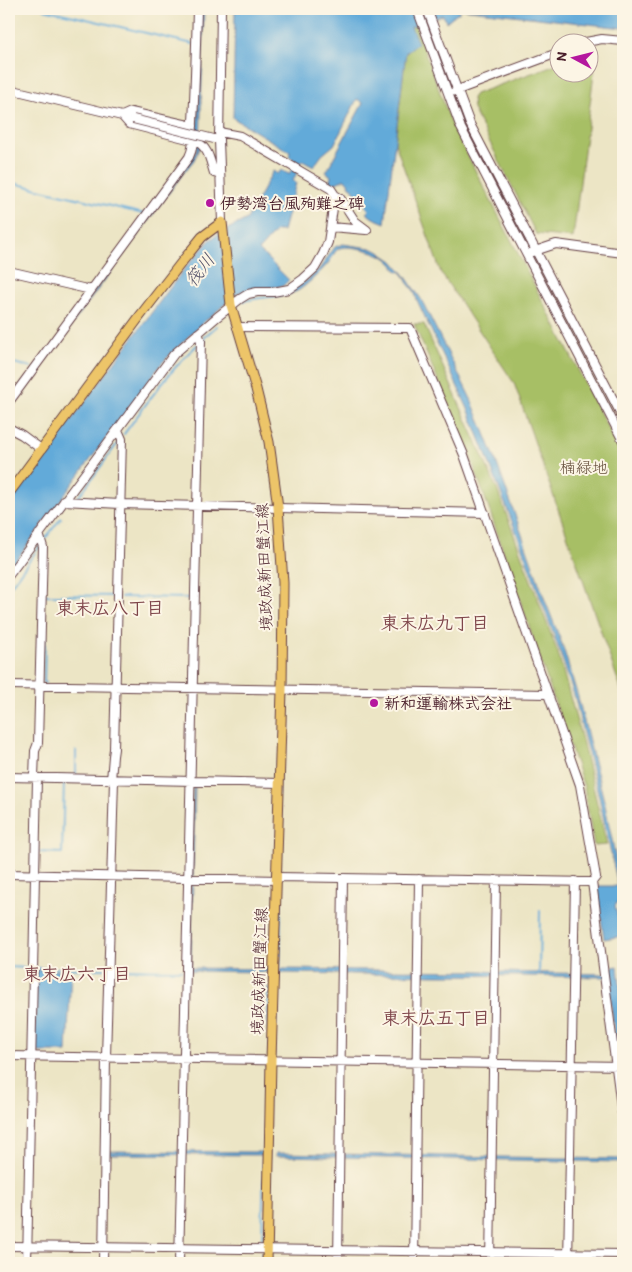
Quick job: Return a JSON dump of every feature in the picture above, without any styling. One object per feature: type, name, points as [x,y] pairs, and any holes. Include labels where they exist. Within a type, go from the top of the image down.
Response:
[{"type":"main road","name":"境政成新田蟹江線","points":[[223,225],[231,305],[256,388],[269,442],[278,507],[283,583],[282,690],[267,1263]]},
{"type":"main road","points":[[9,493],[140,316],[202,238],[223,225]]},
{"type":"street","points":[[197,9],[196,90],[193,126],[197,141],[209,154],[214,174],[220,175]]},
{"type":"street","points":[[221,9],[217,137],[223,225]]},
{"type":"street","points":[[417,9],[461,128],[623,440]]},
{"type":"street","points":[[427,9],[470,124],[623,418]]},
{"type":"street","points":[[600,39],[623,41]]},
{"type":"street","points":[[448,93],[550,56]]},
{"type":"street","points":[[9,89],[217,137],[240,136],[331,189],[340,198],[355,221],[367,230],[331,227]]},
{"type":"street","points":[[122,116],[131,112],[193,126]]},
{"type":"street","points":[[122,116],[129,124],[197,141]]},
{"type":"street","points":[[9,402],[184,165],[197,141]]},
{"type":"street","points":[[9,575],[174,354],[231,305],[248,294],[289,289],[314,268],[324,254],[328,242],[335,195]]},
{"type":"street","points":[[526,253],[556,244],[623,253]]},
{"type":"street","points":[[9,271],[91,290]]},
{"type":"street","points":[[238,327],[410,328],[464,455],[580,785],[596,877],[592,882],[604,975],[620,1066],[623,1122]]},
{"type":"street","points":[[179,1263],[190,878],[190,780],[201,341],[198,333]]},
{"type":"street","points":[[9,428],[41,449]]},
{"type":"street","points":[[103,1263],[106,1057],[122,439],[118,430]]},
{"type":"street","points":[[64,502],[485,513]]},
{"type":"street","points":[[26,1263],[35,874],[35,751],[38,743],[43,547],[40,534]]},
{"type":"street","points":[[9,685],[547,694]]},
{"type":"street","points":[[9,777],[36,780],[190,780],[279,783]]},
{"type":"street","points":[[9,874],[190,878],[419,878],[592,882]]},
{"type":"street","points":[[338,1263],[343,878]]},
{"type":"street","points":[[414,1263],[419,878]]},
{"type":"street","points":[[490,1263],[496,880]]},
{"type":"street","points":[[568,1263],[575,881]]},
{"type":"street","points":[[9,1056],[620,1066]]},
{"type":"street","points":[[9,1246],[623,1254]]},
{"type":"green space","name":"楠緑地","points":[[415,25],[456,133],[623,457],[623,695],[514,383],[441,273],[395,143],[406,52],[411,27]]},
{"type":"green space","points":[[550,66],[550,82],[593,82],[573,238],[536,234],[473,109],[472,98],[475,94]]},
{"type":"green space","points":[[414,324],[424,324],[497,489],[558,653],[582,740],[607,845],[594,846],[584,787],[490,512],[470,456]]},
{"type":"water","points":[[201,9],[204,9],[200,146],[194,160],[9,410],[9,407],[184,170],[196,150]]},
{"type":"water","name":"筏川","points":[[235,9],[459,9],[459,13],[446,22],[443,15],[411,27],[418,43],[406,52],[385,223],[366,213],[369,210],[345,179],[335,185],[329,182],[331,177],[326,172],[363,103],[357,99],[334,145],[322,155],[314,166],[302,161],[293,181],[296,183],[283,231],[276,231],[259,250],[289,280],[283,286],[254,289],[237,294],[197,328],[161,364],[9,570],[9,503],[185,268],[210,240],[247,219],[273,171],[278,174],[281,170],[289,174],[297,162],[289,156],[290,152],[233,118]]},
{"type":"water","points":[[461,9],[623,9],[623,28]]},
{"type":"water","points":[[343,244],[378,251],[393,261],[404,274],[421,299],[471,399],[495,458],[562,644],[578,697],[605,805],[621,885],[620,898],[615,906],[619,921],[623,925],[623,936],[604,939],[597,889],[599,886],[618,886],[575,698],[520,542],[469,411],[414,291],[401,272],[396,270],[393,264],[379,254],[368,250],[345,247],[337,250],[324,268],[307,284],[297,291],[290,293],[320,268],[335,247]]},
{"type":"water","points":[[195,783],[191,968],[271,969],[269,972],[189,971],[193,784]]},
{"type":"water","points":[[618,966],[623,1014],[623,1100],[620,1073],[622,1071],[622,1063],[617,1057],[607,977],[280,973],[280,969],[606,974],[613,967]]},
{"type":"water","points":[[36,970],[71,971],[67,1052],[34,1052]]},
{"type":"water","points":[[109,1151],[264,1152],[264,1155],[108,1154]]},
{"type":"water","points":[[276,1153],[623,1159],[623,1162],[276,1156]]},
{"type":"waterway","points":[[44,9],[193,44]]},
{"type":"waterway","points":[[9,182],[144,214]]},
{"type":"waterway","points":[[244,301],[291,293]]},
{"type":"waterway","points":[[204,341],[204,337],[217,326]]},
{"type":"waterway","points":[[124,434],[168,376],[197,345]]},
{"type":"waterway","points":[[9,362],[31,367]]},
{"type":"waterway","points":[[77,499],[120,440]]},
{"type":"waterway","points":[[45,539],[61,518]]},
{"type":"waterway","points":[[9,588],[40,546]]},
{"type":"waterway","points":[[46,595],[116,596]]},
{"type":"waterway","points":[[121,597],[192,598]]},
{"type":"waterway","points":[[45,631],[44,682],[46,683]]},
{"type":"waterway","points":[[76,751],[76,775]]},
{"type":"waterway","points":[[38,852],[62,853],[64,782]]},
{"type":"waterway","points":[[280,966],[281,883]]},
{"type":"waterway","points":[[539,973],[540,911]]},
{"type":"waterway","points":[[9,967],[30,968]]},
{"type":"waterway","points":[[36,968],[106,969]]},
{"type":"waterway","points":[[111,969],[182,970]]},
{"type":"waterway","points":[[268,988],[268,1031]]},
{"type":"waterway","points":[[262,1246],[264,1152]]},
{"type":"waterway","points":[[262,1253],[262,1263]]},
{"type":"place","name":"伊勢湾台風殉難之碑","points":[[210,203]]},
{"type":"place","name":"新和運輸株式会社","points":[[374,703]]},
{"type":"district","name":"東末広八丁目","points":[[110,608]]},
{"type":"district","name":"東末広九丁目","points":[[435,623]]},
{"type":"district","name":"東末広六丁目","points":[[77,974]]},
{"type":"district","name":"東末広五丁目","points":[[436,1018]]}]
